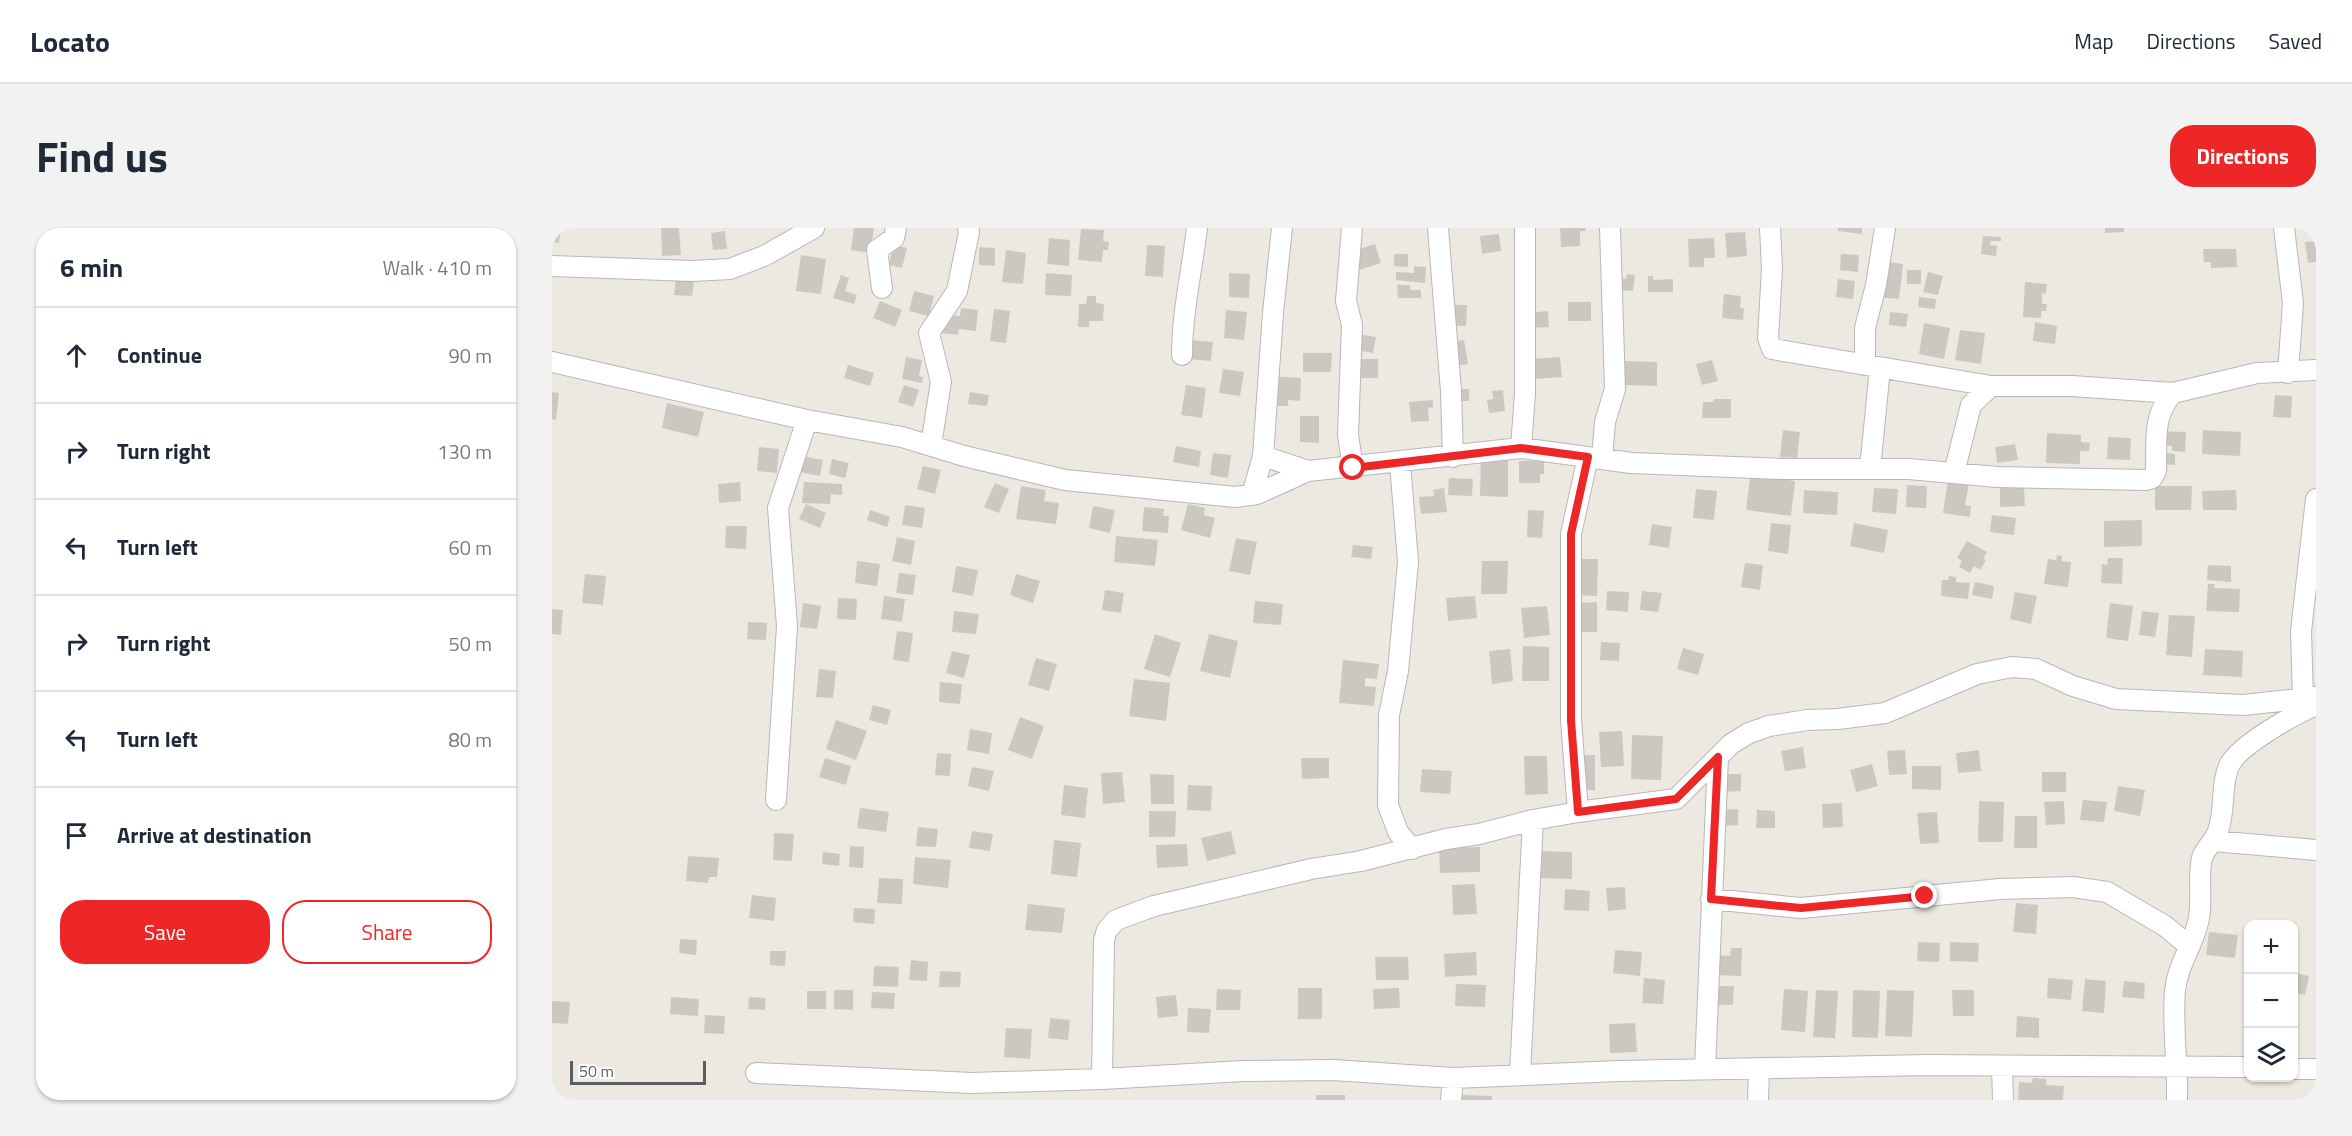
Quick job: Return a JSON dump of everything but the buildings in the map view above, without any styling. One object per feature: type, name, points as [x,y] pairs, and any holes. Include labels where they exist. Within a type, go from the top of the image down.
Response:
[{"type":"street","points":[[552,266],[692,271],[730,269],[764,256],[814,228]]},
{"type":"street","points":[[882,288],[877,250],[894,238],[896,228]]},
{"type":"street","points":[[931,445],[941,382],[929,333],[957,291],[968,228]]},
{"type":"street","points":[[1182,355],[1182,332],[1197,228]]},
{"type":"street","points":[[1252,495],[1263,456],[1273,313],[1282,228]]},
{"type":"street","points":[[1352,228],[1346,301],[1352,325],[1347,435],[1353,468]]},
{"type":"street","points":[[1438,228],[1451,391],[1453,457]]},
{"type":"street","points":[[1521,448],[1525,393],[1525,228]]},
{"type":"street","points":[[1578,812],[1571,720],[1571,534],[1615,389],[1610,228]]},
{"type":"street","points":[[1770,228],[1772,269],[1768,338],[1772,349],[1991,386],[2072,386],[2173,393],[2257,373],[2316,370]]},
{"type":"street","points":[[1870,469],[1872,367],[1866,328],[1885,228]]},
{"type":"street","points":[[2284,228],[2293,303],[2288,373]]},
{"type":"street","points":[[552,362],[807,420],[902,437],[964,456],[1065,480],[1235,497],[1252,495],[1308,471],[1400,463],[1521,448],[1631,463],[1909,469],[1997,477],[2146,480],[2152,478],[2156,471],[2158,416],[2163,403],[2173,393]]},
{"type":"street","points":[[1954,473],[1971,405],[1991,386]]},
{"type":"street","points":[[776,800],[787,626],[778,508],[807,420]]},
{"type":"street","points":[[1263,456],[1308,471]]},
{"type":"street","points":[[1400,463],[1408,562],[1398,671],[1389,715],[1388,805],[1398,832],[1412,849]]},
{"type":"street","points":[[2312,700],[2301,631],[2316,499]]},
{"type":"street","points":[[1102,1079],[1104,940],[1107,930],[1116,920],[1154,906],[1311,869],[1361,861],[1446,838],[1479,834],[1533,820],[1676,799],[1731,744],[1749,733],[1769,726],[1807,720],[1838,719],[1885,712],[1977,674],[2012,667],[2037,669],[2073,686],[2116,699],[2243,705],[2312,700]]},
{"type":"street","points":[[2177,1100],[2175,989],[2179,966],[2198,926],[2202,895],[2202,859],[2218,830],[2230,764],[2253,741],[2312,700]]},
{"type":"street","points":[[1705,1069],[1718,757]]},
{"type":"street","points":[[1520,1074],[1533,820]]},
{"type":"street","points":[[2213,842],[2316,850]]},
{"type":"street","points":[[1711,899],[1801,908],[2000,889],[2073,887],[2107,892],[2165,926],[2189,946]]},
{"type":"street","points":[[756,1073],[972,1083],[1243,1071],[1322,1070],[1453,1078],[1520,1074],[1928,1065],[2244,1067]]},
{"type":"street","points":[[2002,1067],[2002,1100]]},
{"type":"street","points":[[2298,1069],[2316,1069]]},
{"type":"street","points":[[1758,1070],[1758,1100]]},
{"type":"street","points":[[1451,1100],[1453,1078]]},
{"type":"route","points":[[1353,468],[1521,448],[1588,457],[1571,534],[1569,620],[1571,720],[1578,812],[1676,799],[1718,757],[1711,899],[1801,908],[1925,896]]}]
